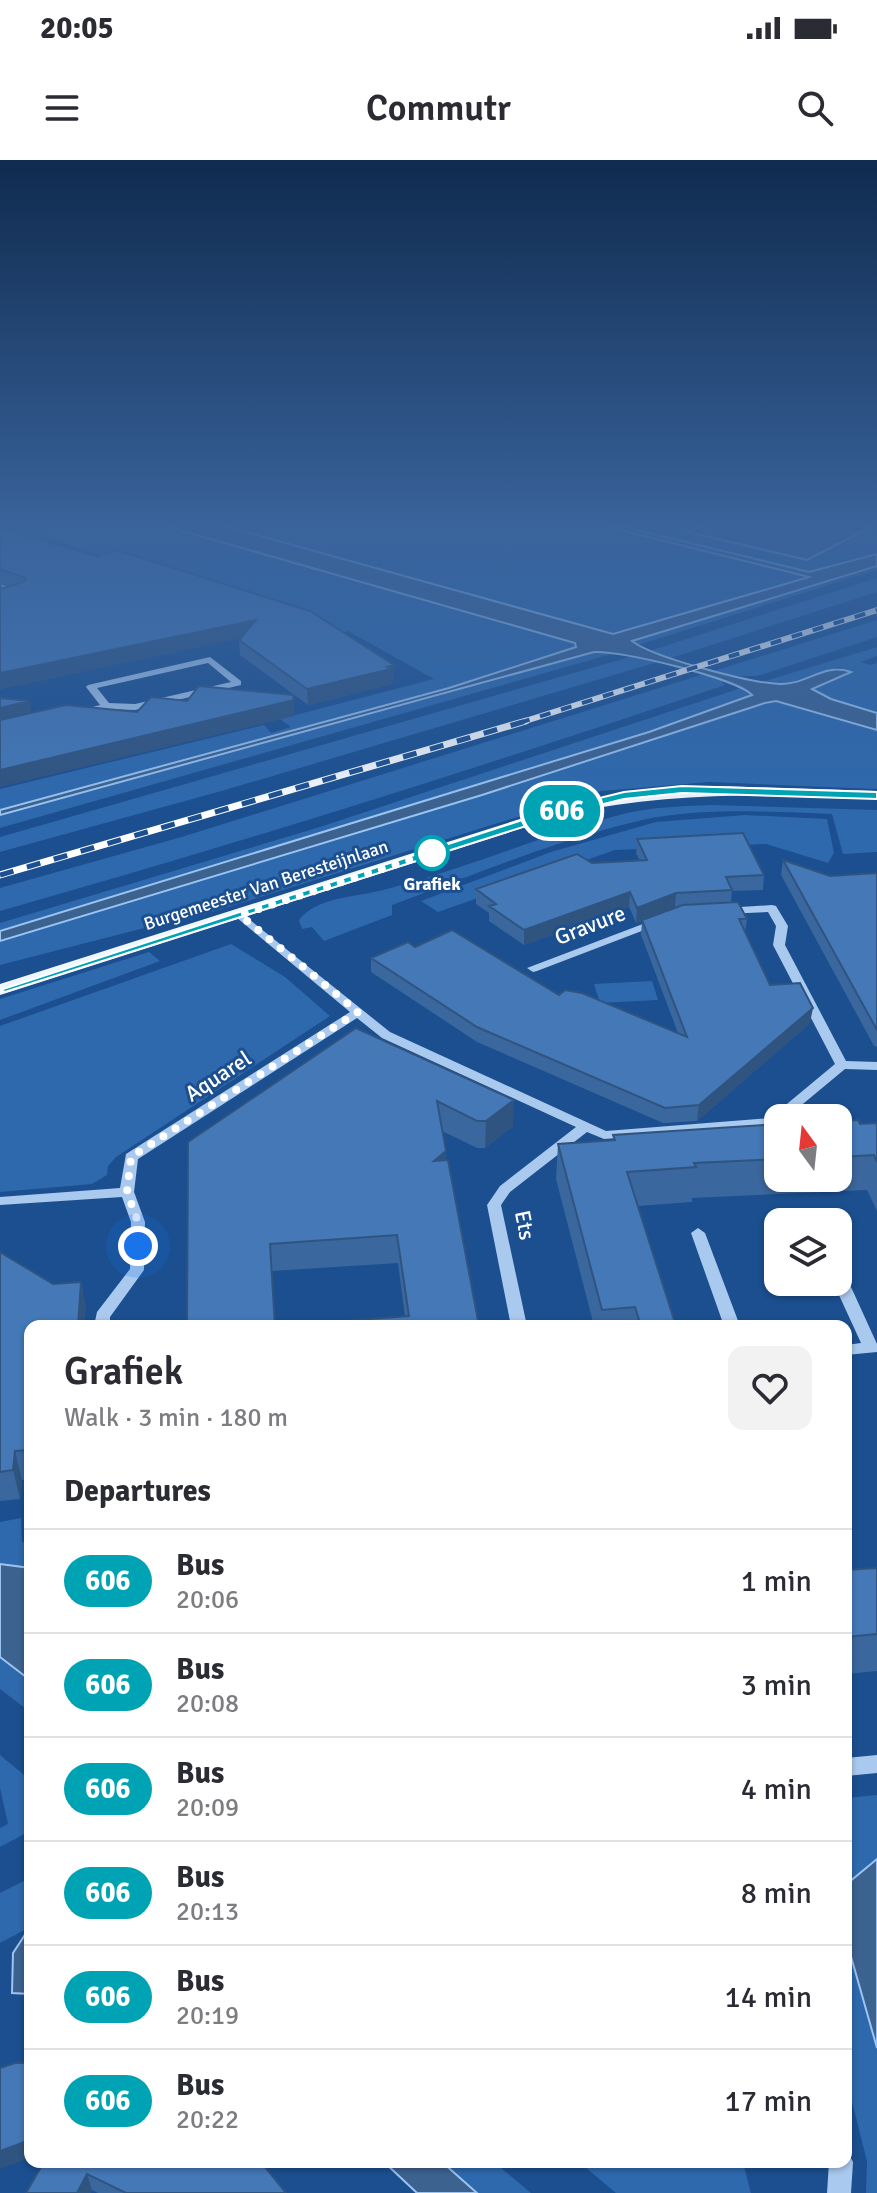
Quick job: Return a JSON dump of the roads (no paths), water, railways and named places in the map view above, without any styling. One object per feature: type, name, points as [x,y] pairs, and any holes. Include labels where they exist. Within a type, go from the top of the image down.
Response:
[{"type":"main road","name":"Burgemeester Van Beresteijnlaan","points":[[0,990],[563,810],[624,796],[682,789],[877,795]]},
{"type":"street","points":[[60,716],[106,706],[135,707],[238,683],[210,660],[91,687],[106,706]]},
{"type":"street","points":[[710,912],[772,908],[782,926],[779,945],[842,1065]]},
{"type":"street","points":[[240,915],[386,1035],[604,1135],[764,1123]]},
{"type":"street","name":"Gravure","points":[[533,968],[664,919]]},
{"type":"street","name":"Aquarel","points":[[102,1320],[137,1270],[138,1222],[127,1192],[131,1157],[358,1012]]},
{"type":"street","points":[[795,1104],[842,1065],[877,1066]]},
{"type":"street","name":"Ets","points":[[518,1320],[494,1205],[505,1189],[586,1126]]},
{"type":"street","points":[[0,1201],[127,1192]]},
{"type":"street","points":[[698,1233],[730,1320]]},
{"type":"street","points":[[847,1296],[871,1348],[852,1350]]},
{"type":"street","points":[[852,1766],[877,1764]]},
{"type":"street","points":[[839,2193],[841,2168]]},
{"type":"railway","points":[[519,723],[843,621]]},
{"type":"railway","points":[[0,875],[526,721]]},
{"type":"place","name":"Grafiek","points":[[432,853]]}]
